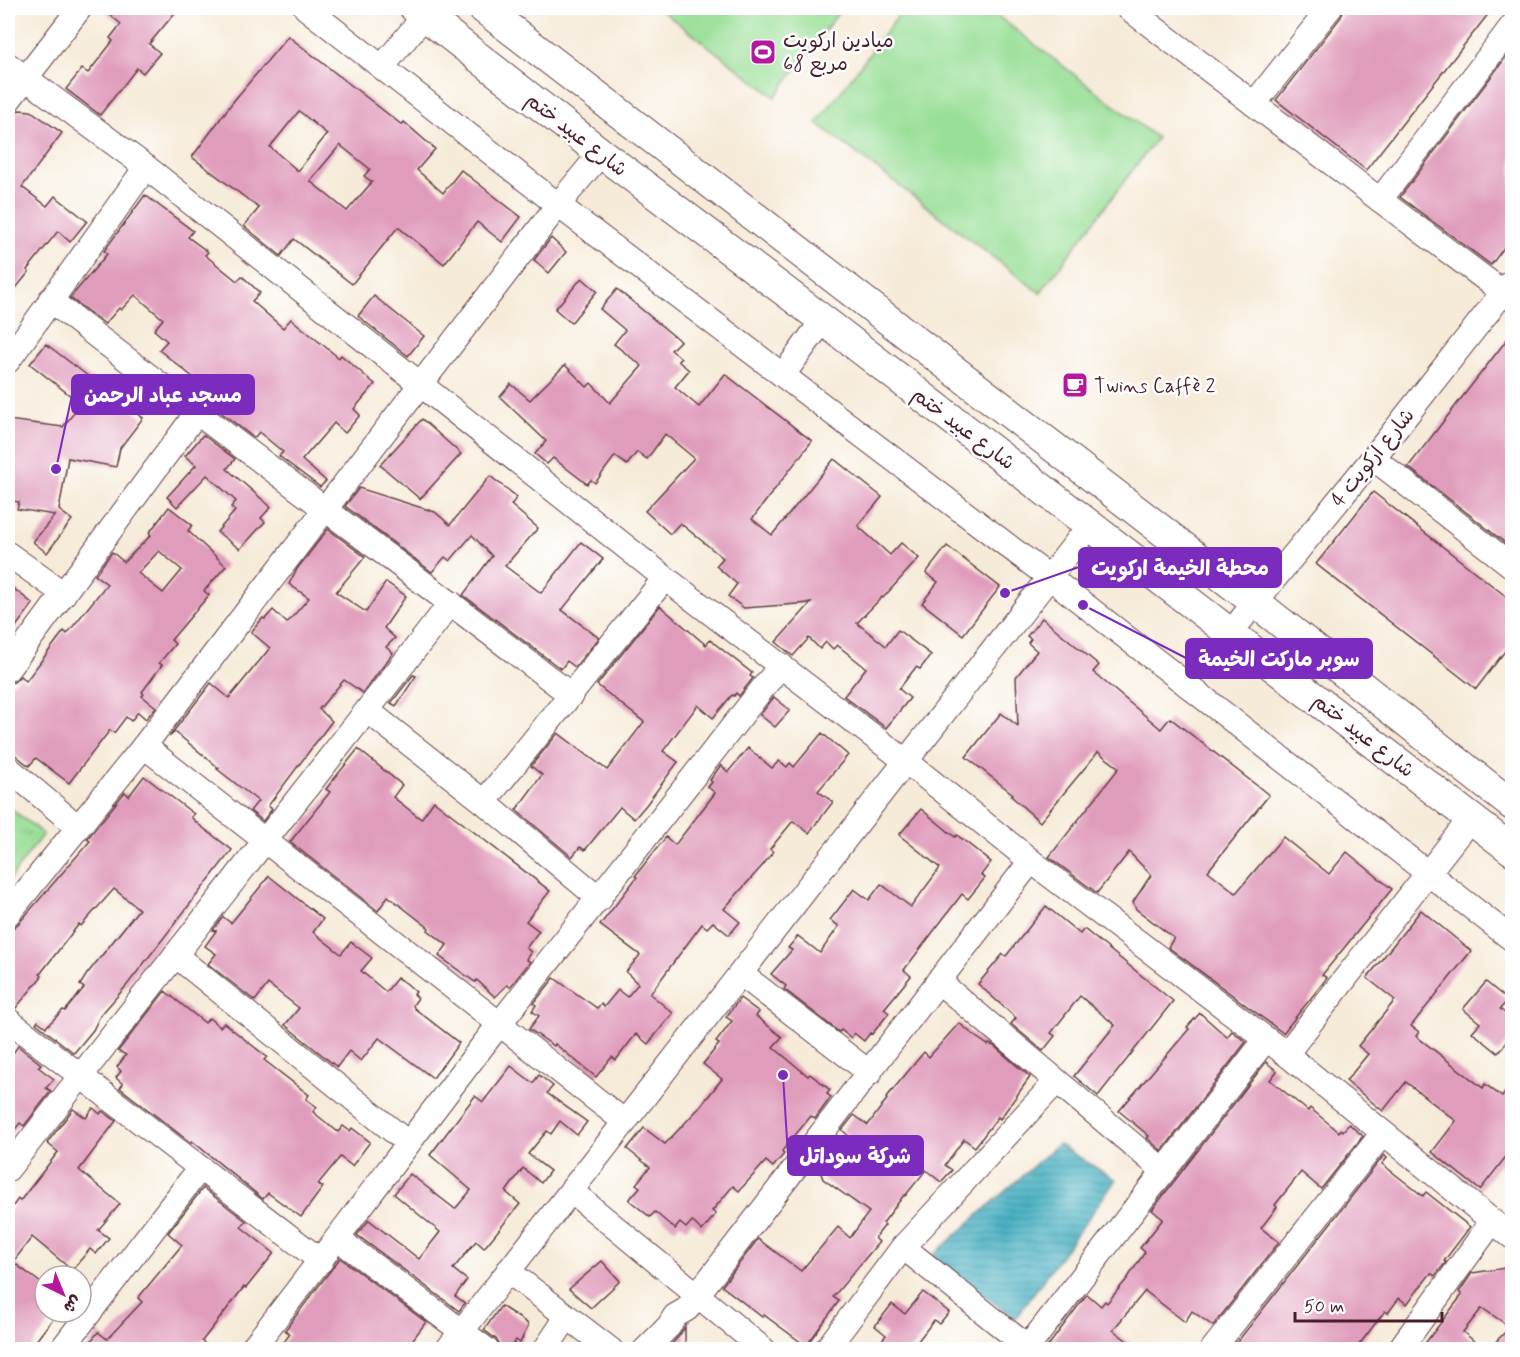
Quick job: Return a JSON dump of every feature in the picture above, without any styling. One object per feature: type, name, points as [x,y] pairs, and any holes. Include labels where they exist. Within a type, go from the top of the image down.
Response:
[{"type":"main road","name":"شارع عبيد ختم","points":[[483,8],[1255,602],[1512,805]]},
{"type":"main road","name":"شارع عبيد ختم","points":[[420,11],[600,153],[823,320],[1512,850]]},
{"type":"street","points":[[8,101],[16,72],[80,8]]},
{"type":"street","points":[[306,8],[558,205],[1049,577],[1512,939]]},
{"type":"street","points":[[1254,104],[1330,8]]},
{"type":"street","points":[[1137,10],[1254,104],[1380,200],[1509,291]]},
{"type":"street","points":[[383,66],[420,11]]},
{"type":"street","points":[[1380,200],[1512,26]]},
{"type":"street","points":[[16,72],[146,167],[664,578],[781,665],[1031,861],[1286,1054],[1512,1237]]},
{"type":"street","points":[[8,914],[144,746],[600,153]]},
{"type":"street","points":[[8,361],[146,167]]},
{"type":"street","name":"شارع اركويت 4","points":[[1231,632],[1509,291]]},
{"type":"street","points":[[50,300],[196,414],[327,509],[571,695]]},
{"type":"street","points":[[783,375],[823,320]]},
{"type":"street","points":[[8,669],[196,414]]},
{"type":"street","points":[[1372,458],[1512,566]]},
{"type":"street","points":[[454,1340],[1090,525]]},
{"type":"street","points":[[8,554],[64,594]]},
{"type":"street","points":[[484,802],[664,578]]},
{"type":"street","points":[[8,1169],[451,603]]},
{"type":"street","points":[[251,1350],[338,1239],[408,1143],[781,665]]},
{"type":"street","points":[[368,711],[484,802],[600,899]]},
{"type":"street","points":[[144,746],[625,1122]]},
{"type":"street","points":[[8,768],[78,827]]},
{"type":"street","points":[[1286,1054],[1470,818]]},
{"type":"street","points":[[645,1350],[669,1326],[675,1316],[687,1309],[1031,861]]},
{"type":"street","points":[[175,955],[408,1143]]},
{"type":"street","points":[[741,974],[870,1073]]},
{"type":"street","points":[[938,981],[1164,1171]]},
{"type":"street","points":[[8,1020],[321,1261]]},
{"type":"street","points":[[903,1247],[1029,1348],[1266,1039]]},
{"type":"street","points":[[826,1350],[903,1247],[1056,1082]]},
{"type":"street","points":[[1212,1350],[1383,1133]]},
{"type":"street","points":[[61,1350],[200,1168]]},
{"type":"street","points":[[571,1191],[764,1350]]},
{"type":"street","points":[[1399,1350],[1492,1222]]},
{"type":"street","points":[[338,1239],[454,1340],[487,1350]]},
{"type":"street","points":[[508,1271],[611,1350]]},
{"type":"street","points":[[545,1350],[567,1317]]},
{"type":"green space","name":"ميادين اركويت مربع 68","points":[[658,8],[842,8],[775,97]]},
{"type":"green space","points":[[904,8],[987,8],[1157,138],[1040,293],[817,123]]},
{"type":"green space","points":[[8,806],[43,834],[8,882]]},
{"type":"water","points":[[1058,1144],[1116,1180],[1015,1319],[932,1256]]},
{"type":"building","points":[[102,8],[179,8],[149,44],[160,53],[143,73],[137,68],[100,115],[66,89],[82,69],[88,73],[113,41],[110,38],[121,24]]},
{"type":"building","points":[[1344,8],[1493,8],[1366,170],[1276,100],[1341,17]]},
{"type":"building","points":[[288,36],[402,125],[404,122],[435,149],[417,170],[443,193],[461,170],[521,217],[502,242],[477,222],[444,264],[398,227],[352,284],[294,239],[281,256],[244,226],[259,208],[192,157],[232,103]],"holes":[[[299,111],[327,134],[298,171],[270,147]],[[340,145],[370,169],[364,176],[372,182],[347,211],[310,181]]]},
{"type":"building","points":[[1512,49],[1512,237],[1491,265],[1400,197]]},
{"type":"building","points":[[19,110],[31,111],[62,133],[22,187],[47,206],[55,196],[87,221],[70,242],[58,231],[8,298],[8,120]]},
{"type":"building","points":[[145,195],[193,231],[188,237],[208,252],[205,255],[237,281],[242,276],[260,293],[252,301],[283,328],[291,319],[339,358],[341,355],[375,384],[354,409],[360,415],[345,433],[334,423],[302,460],[326,481],[320,487],[279,456],[283,452],[259,432],[254,438],[218,410],[224,402],[159,350],[167,341],[154,330],[163,319],[135,295],[105,324],[70,298],[107,254],[104,251]]},
{"type":"building","points":[[551,238],[566,252],[549,273],[534,260]]},
{"type":"building","points":[[582,278],[597,291],[571,323],[555,309]]},
{"type":"building","points":[[617,289],[680,341],[671,350],[681,358],[678,361],[689,370],[675,387],[699,407],[725,374],[812,441],[752,519],[772,535],[834,459],[882,497],[858,526],[890,555],[901,543],[919,558],[857,623],[886,646],[898,630],[931,655],[920,669],[916,667],[899,689],[910,698],[886,728],[844,696],[866,668],[837,645],[833,649],[826,642],[820,649],[809,638],[793,656],[776,642],[811,603],[744,608],[728,596],[737,584],[716,566],[723,558],[680,523],[670,534],[645,511],[694,458],[665,434],[647,459],[637,452],[627,465],[615,456],[595,483],[591,480],[587,484],[553,458],[547,464],[535,454],[546,441],[500,397],[511,384],[530,400],[565,365],[587,387],[591,383],[610,403],[642,366],[614,344],[625,330],[600,309]]},
{"type":"building","points":[[374,296],[424,336],[408,356],[358,316]]},
{"type":"building","points":[[1512,333],[1512,548],[1408,467]]},
{"type":"building","points":[[46,344],[143,418],[120,448],[116,467],[68,458],[59,510],[72,520],[47,553],[33,542],[55,515],[17,509],[19,502],[8,500],[8,420],[63,427],[81,404],[30,364]]},
{"type":"building","points":[[422,419],[461,454],[420,499],[380,465]]},
{"type":"building","points":[[203,435],[235,459],[227,469],[271,507],[261,518],[265,522],[240,549],[217,532],[235,511],[231,507],[236,501],[207,475],[177,507],[167,497],[196,465],[185,456]]},
{"type":"building","points":[[490,476],[517,497],[511,505],[538,528],[505,566],[541,593],[581,542],[603,559],[562,610],[599,638],[575,667],[567,661],[561,669],[463,595],[492,556],[472,535],[450,561],[445,557],[432,572],[345,506],[359,488],[435,512],[450,525]]},
{"type":"building","points":[[1373,492],[1512,601],[1512,642],[1476,689],[1316,564]]},
{"type":"building","points":[[169,507],[192,525],[188,531],[226,566],[204,591],[209,595],[171,640],[175,644],[159,663],[162,665],[142,692],[144,694],[142,696],[156,707],[146,719],[138,712],[131,721],[126,717],[114,733],[110,730],[69,783],[36,758],[29,766],[8,749],[8,683],[14,682],[20,676],[26,681],[64,631],[67,634],[107,584],[95,575],[112,552],[124,562],[151,535],[149,533]],"holes":[[[159,551],[182,570],[163,593],[138,573]]]},
{"type":"building","points":[[328,529],[365,557],[336,592],[366,612],[386,582],[406,596],[384,628],[395,638],[386,647],[393,653],[363,693],[344,680],[319,709],[332,721],[268,806],[272,809],[263,821],[250,811],[258,801],[175,732],[169,737],[211,683],[229,698],[270,648],[251,632],[263,618],[265,619],[273,610],[287,623],[309,598],[289,584],[297,569]]},
{"type":"building","points":[[947,546],[1000,587],[963,635],[922,603],[938,582],[926,573]]},
{"type":"building","points":[[8,584],[33,604],[8,637]]},
{"type":"building","points":[[660,606],[706,645],[710,640],[752,673],[750,676],[753,678],[739,696],[736,693],[732,695],[713,718],[698,705],[663,751],[678,762],[646,805],[634,819],[620,807],[585,850],[580,847],[572,857],[516,810],[542,775],[531,766],[558,733],[607,770],[644,722],[597,685]]},
{"type":"building","points":[[1042,618],[1099,665],[1093,672],[1161,729],[1170,718],[1269,795],[1208,871],[1236,893],[1283,837],[1329,874],[1347,852],[1392,889],[1322,975],[1327,978],[1283,1033],[1168,947],[1174,938],[1136,909],[1133,902],[1151,875],[1129,852],[1097,893],[1049,857],[1119,768],[1098,752],[1040,822],[1011,796],[1013,794],[966,757],[1001,713],[1018,726],[1016,677],[1037,651],[1028,643],[1031,639],[1027,636]]},
{"type":"building","points":[[413,675],[416,676],[396,706],[391,703]]},
{"type":"building","points":[[774,697],[790,710],[775,727],[760,715]]},
{"type":"building","points":[[822,733],[848,755],[818,791],[833,802],[809,833],[793,821],[770,849],[773,852],[724,909],[740,922],[729,935],[713,922],[707,928],[702,924],[650,994],[673,1013],[648,1044],[636,1034],[616,1060],[612,1057],[596,1077],[555,1044],[554,1046],[529,1029],[539,1016],[532,1011],[536,1005],[534,1003],[554,978],[597,1008],[601,1004],[604,1007],[618,990],[627,997],[638,984],[626,972],[640,955],[600,925],[666,837],[675,845],[715,793],[708,787],[712,782],[710,780],[721,765],[728,772],[748,748],[772,768],[779,761],[787,767],[790,763],[794,767]]},
{"type":"building","points":[[358,749],[402,785],[393,797],[421,819],[434,801],[550,891],[526,921],[539,931],[526,948],[531,952],[526,959],[530,962],[510,987],[507,985],[495,997],[477,980],[475,982],[439,956],[447,945],[388,896],[378,911],[290,842],[330,792],[326,789]]},
{"type":"building","points":[[144,776],[194,814],[191,817],[198,824],[232,850],[127,985],[100,1016],[93,1030],[74,1053],[36,1023],[38,1021],[46,1027],[63,1010],[65,1011],[84,988],[80,985],[87,974],[139,909],[114,889],[81,926],[79,924],[16,1008],[8,1006],[8,932],[19,923],[90,841],[87,839],[125,792],[129,796]]},
{"type":"building","points":[[921,809],[991,862],[981,875],[985,878],[968,899],[962,894],[904,970],[911,976],[884,1009],[889,1013],[864,1041],[854,1033],[851,1038],[841,1030],[839,1032],[784,989],[786,986],[771,974],[792,950],[788,948],[798,936],[820,953],[839,926],[830,920],[854,889],[869,900],[881,884],[911,907],[940,868],[899,835]]},
{"type":"building","points":[[269,876],[323,919],[313,932],[341,954],[351,942],[372,958],[361,971],[386,992],[397,978],[406,983],[416,992],[414,994],[418,998],[413,1005],[414,1008],[459,1043],[433,1078],[379,1038],[361,1061],[349,1051],[337,1067],[285,1025],[299,1008],[268,984],[255,1001],[208,964],[216,954],[205,946],[216,931],[213,930],[223,917],[231,923]]},
{"type":"building","points":[[1046,906],[1080,934],[1084,929],[1173,1001],[1098,1096],[1074,1076],[1115,1025],[1080,996],[1051,1033],[1055,1036],[1043,1051],[1011,1024],[1016,1018],[978,984],[1003,954],[1006,956]]},
{"type":"building","points":[[1421,910],[1471,951],[1411,1026],[1419,1032],[1416,1036],[1483,1088],[1485,1084],[1502,1097],[1512,1083],[1512,1149],[1480,1190],[1432,1152],[1456,1121],[1406,1082],[1383,1111],[1346,1081],[1368,1054],[1358,1046],[1395,1000],[1367,978]]},
{"type":"building","points":[[1486,982],[1508,1000],[1500,1009],[1512,1019],[1512,1036],[1498,1053],[1472,1032],[1480,1023],[1463,1009]]},
{"type":"building","points":[[165,991],[205,1023],[209,1018],[220,1027],[224,1023],[267,1057],[264,1060],[309,1095],[306,1099],[317,1107],[313,1112],[338,1132],[343,1126],[350,1131],[352,1128],[370,1142],[352,1166],[340,1157],[318,1184],[323,1187],[301,1217],[268,1193],[263,1199],[192,1141],[191,1143],[120,1088],[123,1084],[116,1078],[121,1071],[117,1067],[126,1055],[118,1051]]},
{"type":"building","points":[[740,998],[759,1012],[756,1016],[782,1037],[773,1047],[808,1076],[810,1074],[830,1090],[827,1094],[831,1097],[815,1119],[811,1116],[782,1151],[784,1154],[773,1167],[766,1161],[739,1191],[733,1186],[712,1211],[716,1214],[702,1231],[692,1221],[686,1228],[680,1223],[675,1229],[655,1212],[650,1217],[629,1200],[640,1187],[636,1184],[650,1167],[627,1149],[644,1128],[665,1144],[699,1108],[722,1079],[703,1064],[719,1044],[716,1042],[732,1021],[726,1017]]},
{"type":"building","points":[[1200,1013],[1227,1037],[1232,1031],[1246,1042],[1162,1151],[1147,1138],[1149,1136],[1119,1111]]},
{"type":"building","points":[[959,1023],[988,1045],[994,1046],[1030,1077],[1000,1119],[998,1117],[975,1147],[964,1139],[945,1165],[952,1170],[941,1182],[926,1170],[904,1195],[875,1238],[879,1242],[833,1297],[839,1301],[806,1346],[764,1315],[762,1317],[722,1286],[758,1239],[801,1271],[838,1227],[850,1238],[869,1212],[823,1179],[818,1165],[830,1161],[850,1137],[842,1130],[854,1115],[868,1125],[886,1098],[924,1052],[929,1057]]},
{"type":"building","points":[[18,1046],[41,1064],[38,1067],[54,1079],[46,1088],[51,1091],[24,1126],[20,1123],[8,1138],[8,1060]]},
{"type":"building","points":[[1266,1062],[1277,1071],[1270,1080],[1308,1111],[1310,1108],[1339,1132],[1349,1124],[1363,1136],[1321,1189],[1301,1172],[1275,1205],[1277,1207],[1261,1228],[1279,1242],[1213,1326],[1192,1311],[1185,1322],[1145,1291],[1113,1330],[1139,1350],[1045,1350],[1087,1294],[1101,1306],[1105,1301],[1107,1303],[1127,1279],[1145,1252],[1140,1248],[1163,1219],[1152,1210]]},
{"type":"building","points":[[511,1066],[533,1083],[539,1075],[553,1086],[547,1093],[587,1122],[577,1135],[560,1121],[551,1134],[547,1131],[528,1154],[550,1171],[541,1183],[523,1168],[506,1192],[520,1204],[484,1248],[476,1241],[453,1269],[467,1280],[455,1296],[465,1303],[459,1311],[357,1235],[369,1220],[419,1259],[440,1232],[394,1194],[410,1174],[455,1209],[471,1190],[430,1155],[475,1096],[483,1102]]},
{"type":"building","points":[[93,1108],[100,1114],[102,1111],[116,1121],[79,1170],[120,1204],[98,1230],[109,1238],[96,1254],[90,1249],[77,1264],[65,1264],[32,1237],[13,1262],[33,1277],[33,1324],[49,1324],[29,1350],[8,1350],[8,1213],[58,1152],[47,1143],[73,1109],[86,1118]]},
{"type":"building","points":[[1384,1155],[1387,1158],[1382,1164],[1423,1196],[1426,1192],[1470,1227],[1444,1261],[1446,1262],[1435,1276],[1431,1273],[1407,1304],[1399,1298],[1388,1313],[1385,1311],[1355,1350],[1231,1350]]},
{"type":"building","points":[[203,1188],[246,1221],[241,1227],[274,1253],[202,1341],[211,1350],[84,1350],[98,1332],[107,1339],[142,1302],[138,1298],[182,1245],[168,1233]]},
{"type":"building","points":[[340,1258],[426,1322],[405,1350],[278,1350],[290,1334],[285,1330]]},
{"type":"building","points":[[602,1261],[620,1281],[591,1308],[569,1289]]},
{"type":"building","points":[[1512,1267],[1512,1350],[1488,1350],[1510,1327],[1482,1308],[1463,1332],[1485,1350],[1420,1350],[1462,1295],[1459,1292],[1472,1273]]},
{"type":"building","points":[[923,1292],[949,1312],[939,1324],[934,1320],[911,1350],[874,1350],[886,1335],[875,1326],[892,1304],[905,1314]]},
{"type":"building","points":[[501,1306],[527,1323],[528,1326],[520,1343],[516,1340],[510,1350],[501,1348],[496,1339],[484,1330]]},
{"type":"building","points":[[685,1327],[685,1350],[666,1350],[679,1336]]},
{"type":"place","name":"ميادين اركويت مربع 68","points":[[763,52]]},
{"type":"place","name":"Twins Caffè 2","points":[[1075,385]]},
{"type":"place","name":"مسجد عباد الرحمن","points":[[56,469]]},
{"type":"place","name":"محطة الخيمة اركويت","points":[[1005,593]]},
{"type":"place","name":"سوبر ماركت الخيمة","points":[[1083,605]]},
{"type":"place","name":"شركة سوداتل","points":[[783,1075]]}]
